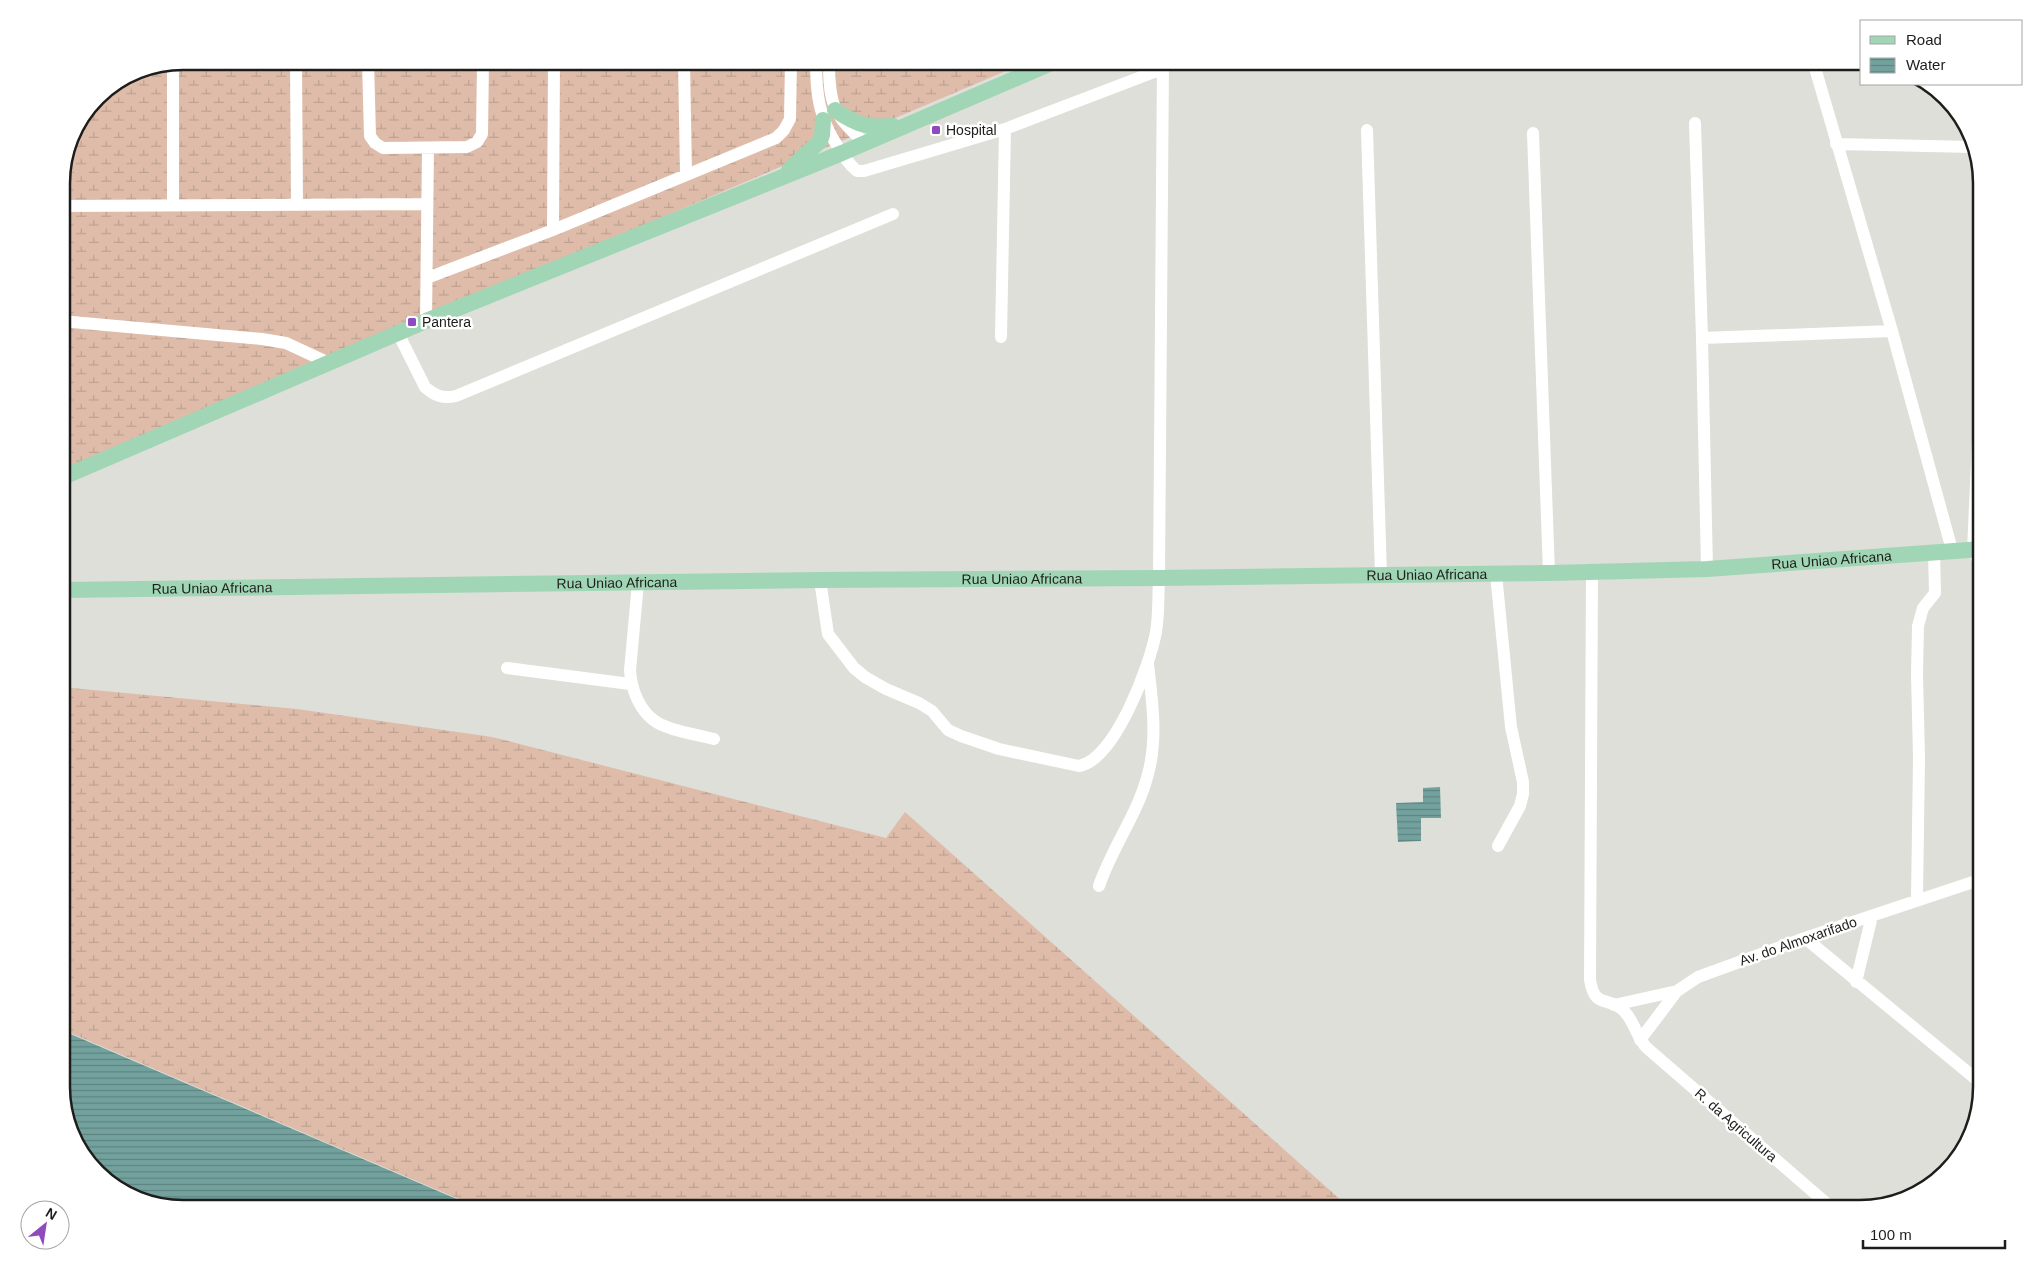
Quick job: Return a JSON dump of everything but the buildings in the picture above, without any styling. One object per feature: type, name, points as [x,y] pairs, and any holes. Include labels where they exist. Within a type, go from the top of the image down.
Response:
[{"type":"main road","points":[[70,475],[426,321],[842,153],[1035,70]]},
{"type":"main road","points":[[778,179],[820,141],[829,115],[875,128],[907,125]]},
{"type":"main road","name":"Rua Uniao Africana","points":[[70,590],[1549,573],[1707,569],[1973,550]]},
{"type":"street","points":[[296,70],[297,204]]},
{"type":"street","points":[[368,70],[370,136],[375,143],[383,148],[428,148],[467,147],[477,142],[482,134],[483,70]]},
{"type":"street","points":[[553,230],[554,70]]},
{"type":"street","points":[[684,70],[686,175]]},
{"type":"street","points":[[427,278],[553,230],[776,138],[784,130],[790,119],[791,70]]},
{"type":"street","points":[[816,70],[816,87],[829,115],[845,125],[865,143]]},
{"type":"street","points":[[829,70],[827,130],[857,171],[864,171],[1004,129],[1150,70]]},
{"type":"street","points":[[820,580],[828,634],[854,668],[876,684],[919,703],[932,711],[948,730],[999,749],[1079,766],[1087,764],[1108,746],[1116,734],[1148,661],[1156,630],[1159,578],[1162,70]]},
{"type":"street","points":[[1815,70],[1892,331],[1952,550]]},
{"type":"street","points":[[173,71],[173,205]]},
{"type":"street","points":[[1695,123],[1707,569]]},
{"type":"street","points":[[1001,337],[1004,129]]},
{"type":"street","points":[[1367,130],[1381,575]]},
{"type":"street","points":[[1534,133],[1549,573]]},
{"type":"street","points":[[1836,144],[1967,147]]},
{"type":"street","points":[[426,321],[428,148]]},
{"type":"street","points":[[70,206],[426,204]]},
{"type":"street","points":[[398,333],[426,388],[448,398],[893,214]]},
{"type":"street","points":[[70,322],[262,339],[286,343],[329,362]]},
{"type":"street","points":[[1702,338],[1892,331]]},
{"type":"street","points":[[1917,899],[1918,626],[1923,608],[1935,592],[1934,552]]},
{"type":"street","points":[[1592,572],[1590,980],[1592,993],[1600,1000],[1624,1011],[1640,1040]]},
{"type":"street","points":[[1496,574],[1511,727],[1523,782],[1520,806],[1498,846]]},
{"type":"street","points":[[638,583],[630,684],[634,694],[645,710],[658,723],[714,739]]},
{"type":"street","points":[[1098,886],[1106,865],[1141,795],[1152,760],[1154,711],[1148,661]]},
{"type":"street","points":[[507,668],[630,684]]},
{"type":"street","name":"Av. do Almoxarifado","points":[[1640,1040],[1676,991],[1698,976],[1917,899],[1973,882]]},
{"type":"street","points":[[1856,982],[1872,916]]},
{"type":"street","points":[[1805,938],[1973,1077]]},
{"type":"street","points":[[1614,1005],[1676,991]]},
{"type":"street","name":"R. da Agricultura","points":[[1640,1040],[1823,1200]]},
{"type":"green space","points":[[183,70],[1008,70],[70,470],[71,168],[79,140],[93,114],[108,98],[120,89],[140,79],[161,72]]},
{"type":"green space","points":[[70,688],[297,709],[492,737],[886,838],[905,812],[1341,1200],[461,1200],[70,1033]]},
{"type":"water","points":[[1440,787],[1441,818],[1421,818],[1421,841],[1398,842],[1396,803],[1423,802],[1423,788]]},
{"type":"water","points":[[70,1034],[459,1200],[183,1200],[168,1199],[140,1191],[114,1177],[93,1156],[85,1144],[74,1116],[71,1102]]},
{"type":"place","name":"Hospital","points":[[936,130]]},
{"type":"place","name":"Pantera","points":[[412,322]]}]
